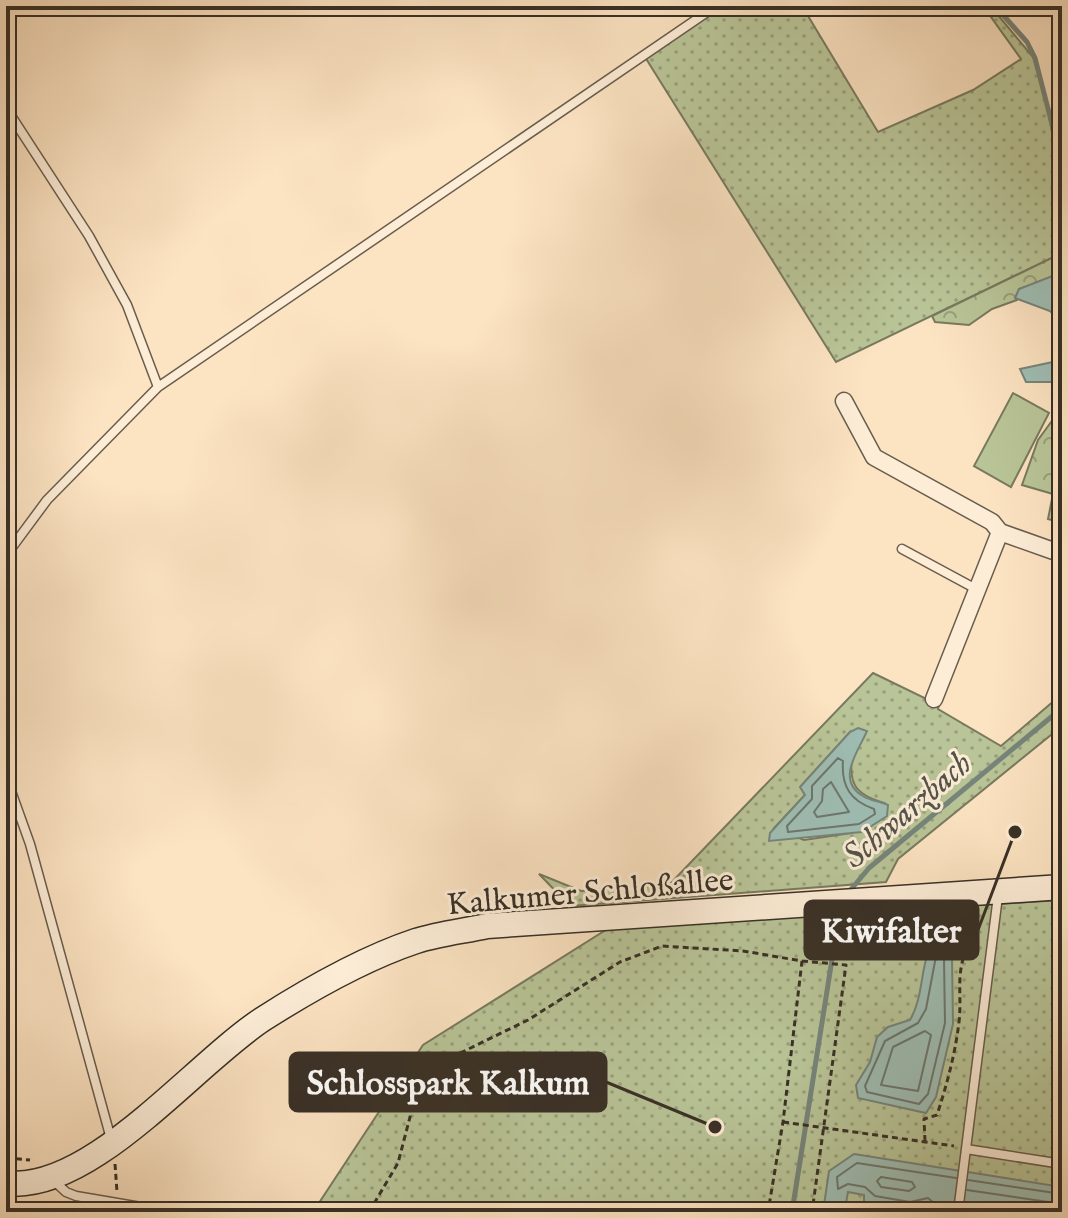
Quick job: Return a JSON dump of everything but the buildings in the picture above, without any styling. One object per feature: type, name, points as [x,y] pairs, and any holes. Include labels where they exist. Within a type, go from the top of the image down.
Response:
[{"type":"main road","name":"Kalkumer Schloßallee","points":[[6,1183],[20,1185],[51,1178],[81,1165],[113,1144],[197,1069],[261,1021],[333,978],[416,941],[487,926],[1062,887]]},
{"type":"street","points":[[844,401],[874,457],[992,522],[1000,532],[1062,554]]},
{"type":"street","points":[[934,699],[1000,532]]},
{"type":"lane","points":[[6,561],[10,550],[47,500],[158,387],[716,6]]},
{"type":"lane","points":[[6,108],[89,236],[127,305],[158,387]]},
{"type":"lane","points":[[902,549],[978,590]]},
{"type":"lane","points":[[6,777],[30,844],[113,1144]]},
{"type":"lane","points":[[958,1212],[999,891]]},
{"type":"lane","points":[[966,1149],[1062,1164]]},
{"type":"lane","points":[[51,1178],[66,1192],[170,1212]]},
{"type":"path","points":[[369,1212],[398,1163],[416,1094],[428,1074],[448,1059],[528,1020],[620,962],[662,946],[743,951],[846,965],[812,1212]]},
{"type":"path","points":[[925,1141],[924,1119],[937,1115],[950,1079],[959,1020],[958,971],[965,953],[992,948]]},
{"type":"path","points":[[768,1212],[783,1122],[802,961]]},
{"type":"path","points":[[783,1122],[966,1149]]},
{"type":"path","points":[[113,1144],[118,1203]]},
{"type":"path","points":[[6,1158],[32,1160]]},
{"type":"path","points":[[6,1208],[31,1212]]},
{"type":"green space","points":[[724,6],[802,6],[878,132],[973,90],[1021,59],[991,17],[997,14],[1033,57],[1046,100],[1055,149],[1062,167],[1062,253],[836,362],[645,57]]},
{"type":"green space","points":[[1062,253],[1062,275],[1019,289],[1017,300],[992,309],[969,325],[935,322],[932,316]]},
{"type":"green space","points":[[1013,393],[1049,413],[1011,487],[974,466]]},
{"type":"green space","points":[[1062,407],[1062,523],[1048,519],[1053,494],[1022,485],[1038,440]]},
{"type":"green space","points":[[873,673],[939,705],[938,709],[1001,746],[1062,694],[1062,726],[898,859],[886,882],[570,906],[539,874],[581,891],[669,885]],"holes":[[[850,732],[855,785],[860,792],[884,803],[851,833],[804,840],[774,828],[805,795],[801,786]]]},
{"type":"green space","points":[[1062,900],[1062,1212],[313,1212],[423,1045],[609,928]]},
{"type":"water","points":[[1062,275],[1062,322],[1050,311],[1015,298],[1019,289]]},
{"type":"water","points":[[1062,360],[1062,375],[1052,382],[1026,382],[1020,369]]},
{"type":"water","points":[[858,728],[867,731],[852,765],[851,782],[863,796],[888,805],[887,816],[862,832],[769,841],[770,833],[805,795],[800,787],[850,732]]},
{"type":"water","points":[[938,935],[946,936],[952,958],[953,1024],[936,1097],[926,1113],[858,1098],[856,1085],[870,1062],[877,1037],[888,1027],[910,1020],[915,1010],[927,955]]},
{"type":"water","points":[[854,1154],[1062,1187],[1062,1212],[929,1212],[927,1206],[920,1205],[919,1210],[864,1203],[864,1195],[848,1192],[845,1209],[860,1212],[823,1212],[829,1171]]},
{"type":"waterway","name":"Schwarzbach","points":[[995,6],[1027,42],[1035,58],[1062,163]]},
{"type":"waterway","name":"Schwarzbach","points":[[848,893],[869,868],[1062,708]]},
{"type":"waterway","name":"Schwarzbach","points":[[792,1212],[840,909]]},
{"type":"place","name":"Kiwifalter","points":[[1015,832]]},
{"type":"place","name":"Schlosspark Kalkum","points":[[715,1127]]}]
